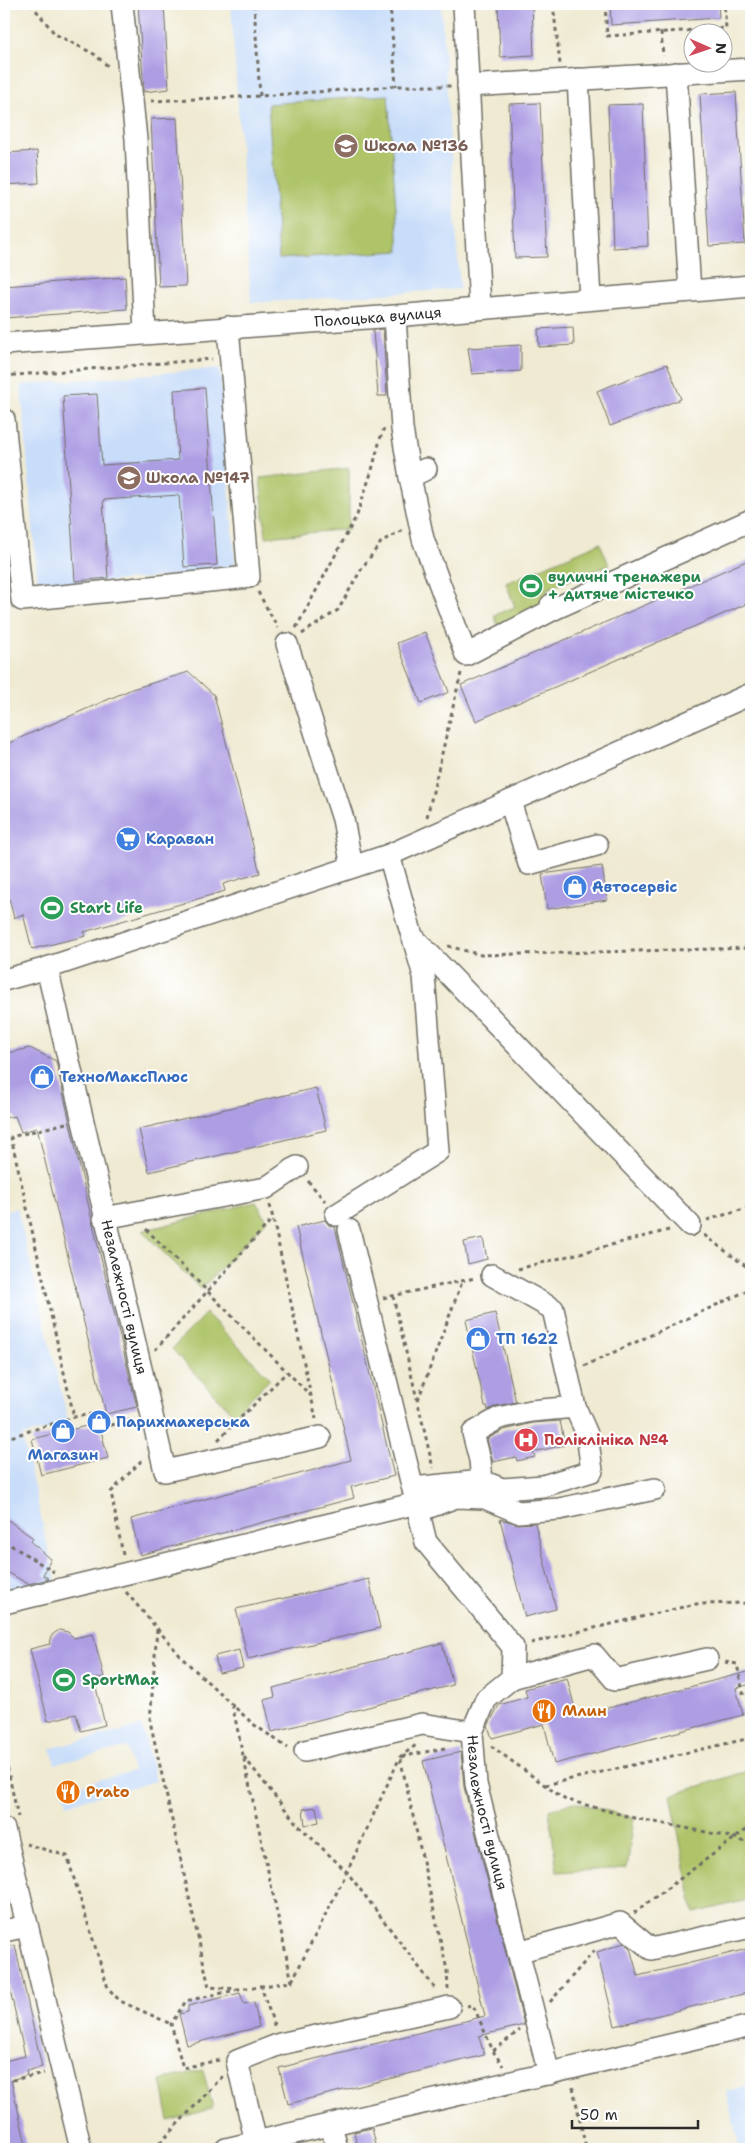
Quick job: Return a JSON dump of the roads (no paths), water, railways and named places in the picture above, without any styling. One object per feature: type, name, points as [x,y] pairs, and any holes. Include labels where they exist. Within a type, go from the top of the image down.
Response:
[{"type":"street","points":[[122,4],[136,139],[145,334]]},
{"type":"street","points":[[464,4],[480,308]]},
{"type":"street","points":[[468,86],[751,69]]},
{"type":"street","points":[[676,73],[690,291]]},
{"type":"street","points":[[570,79],[590,299]]},
{"type":"street","name":"Полоцька вулиця","points":[[4,344],[395,316],[751,286]]},
{"type":"street","points":[[395,316],[401,411],[418,473],[419,521],[423,539],[466,655],[552,607],[751,520]]},
{"type":"street","points":[[4,419],[22,600],[249,577],[228,327]]},
{"type":"street","points":[[287,644],[343,820],[352,868]]},
{"type":"street","points":[[4,980],[47,968],[352,868],[389,854],[751,694]]},
{"type":"street","points":[[510,801],[529,864],[597,845]]},
{"type":"street","points":[[389,854],[424,976],[438,1151],[343,1222],[366,1301],[426,1542],[513,1647],[512,1678],[594,1655],[615,1680],[707,1659]]},
{"type":"street","points":[[412,936],[690,1225]]},
{"type":"street","name":"Незалежності вулиця","points":[[47,968],[104,1218],[165,1471],[320,1437]]},
{"type":"street","points":[[104,1218],[266,1188],[297,1167]]},
{"type":"street","points":[[416,1500],[437,1485],[482,1481],[502,1489],[535,1486],[592,1472],[587,1434],[575,1407],[553,1309],[492,1275]]},
{"type":"street","points":[[482,1481],[480,1460],[472,1433],[499,1418],[532,1411],[575,1407]]},
{"type":"street","points":[[4,1603],[416,1500],[456,1497],[485,1498],[518,1512],[559,1509],[655,1489]]},
{"type":"street","name":"Незалежності вулиця","points":[[512,1678],[486,1699],[473,1737],[476,1784],[535,2018],[559,2072]]},
{"type":"street","points":[[297,1750],[422,1724],[440,1727],[473,1737]]},
{"type":"street","points":[[5,1834],[81,2149]]},
{"type":"street","points":[[518,1952],[620,1923],[651,1949],[751,1927]]},
{"type":"street","points":[[4,1931],[27,1926]]},
{"type":"street","points":[[256,2142],[237,2061],[280,2044],[449,2007]]},
{"type":"street","points":[[226,2149],[751,2026]]},
{"type":"street","points":[[331,2125],[337,2149]]},
{"type":"place","name":"Школа №136","points":[[346,146]]},
{"type":"place","name":"Школа №147","points":[[129,478]]},
{"type":"place","name":"вуличні тренажери + дитяче містечко","points":[[531,586]]},
{"type":"place","name":"Караван","points":[[128,839]]},
{"type":"place","name":"Автосервіс","points":[[575,887]]},
{"type":"place","name":"Start Life","points":[[52,908]]},
{"type":"place","name":"ТехноМаксПлюс","points":[[42,1077]]},
{"type":"place","name":"ТП 1622","points":[[478,1339]]},
{"type":"place","name":"Парихмахерська","points":[[99,1422]]},
{"type":"place","name":"Магазин","points":[[63,1431]]},
{"type":"place","name":"Поліклініка №4","points":[[526,1440]]},
{"type":"place","name":"SportMax","points":[[64,1680]]},
{"type":"place","name":"Млин","points":[[544,1711]]},
{"type":"place","name":"Prato","points":[[68,1792]]}]
